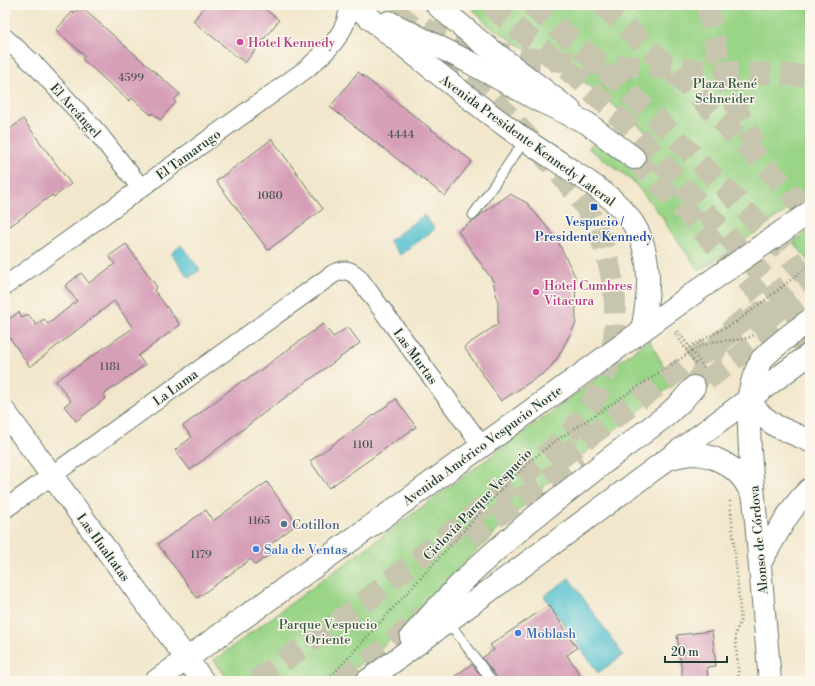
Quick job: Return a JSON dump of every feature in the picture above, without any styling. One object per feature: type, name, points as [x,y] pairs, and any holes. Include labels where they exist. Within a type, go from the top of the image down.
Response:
[{"type":"main road","name":"Avenida Presidente Kennedy Lateral","points":[[355,5],[469,62],[538,100],[587,123],[634,158]]},
{"type":"main road","name":"Avenida Presidente Kennedy Lateral","points":[[355,5],[511,130],[588,180],[614,200],[629,217],[638,233],[645,253],[648,291],[642,330]]},
{"type":"main road","points":[[437,5],[477,39],[587,123]]},
{"type":"main road","name":"Avenida Américo Vespucio Norte","points":[[156,681],[664,314],[810,212]]},
{"type":"main road","name":"Alonso de Córdova","points":[[770,681],[750,452],[748,400],[753,377],[762,359],[787,336],[810,320]]},
{"type":"main road","points":[[374,675],[810,354]]},
{"type":"main road","points":[[374,675],[474,570],[543,511],[667,415],[681,402],[701,377]]},
{"type":"main road","points":[[748,400],[761,415],[776,426],[810,440]]},
{"type":"main road","name":"Las Hualtatas","points":[[5,412],[203,681]]},
{"type":"main road","points":[[667,459],[694,454],[704,455],[722,462],[729,466],[744,480],[754,498]]},
{"type":"main road","points":[[760,563],[793,509],[810,489]]},
{"type":"street","name":"El Tamarugo","points":[[5,286],[298,75],[322,56],[333,45],[344,26],[350,5]]},
{"type":"street","name":"El Arcángel","points":[[5,38],[37,67],[97,132],[140,188]]},
{"type":"street","name":"La Luma","points":[[5,509],[333,274],[342,270],[347,270]]},
{"type":"street","name":"Las Murtas","points":[[347,270],[358,278],[482,446]]},
{"type":"lane","points":[[474,215],[525,140]]},
{"type":"lane","points":[[448,621],[492,681]]},
{"type":"path","points":[[686,349],[736,322],[810,265]]},
{"type":"path","points":[[664,314],[690,346],[701,377]]},
{"type":"path","points":[[664,314],[689,353],[701,377]]},
{"type":"path","name":"Ciclovía Parque Vespucio","points":[[325,681],[336,671],[502,489],[529,462],[551,444],[692,350],[713,342],[746,339],[754,335]]},
{"type":"path","points":[[729,466],[728,486],[741,620],[735,634],[740,681]]},
{"type":"green space","points":[[391,5],[407,5],[420,28]]},
{"type":"green space","name":"Plaza René Schneider","points":[[469,5],[810,5],[810,194],[700,271],[671,232],[663,218],[632,180],[588,148],[597,141],[631,168],[657,140],[565,67],[519,45],[488,25]]},
{"type":"green space","points":[[810,230],[810,262],[793,242]]},
{"type":"green space","name":"Parque Vespucio Oriente","points":[[649,340],[674,384],[569,465],[539,491],[477,550],[393,638],[338,681],[229,681],[214,660]]},
{"type":"water","points":[[424,215],[435,229],[400,255],[389,241]]},
{"type":"water","points":[[181,245],[200,270],[189,278],[171,254]]},
{"type":"water","points":[[569,578],[623,655],[598,673],[544,596]]},
{"type":"building","name":"Hotel Kennedy","points":[[206,5],[260,5],[279,20],[245,63],[193,21]]},
{"type":"building","points":[[80,6],[180,94],[174,100],[176,102],[160,120],[153,113],[151,115],[132,98],[129,101],[82,59],[85,56],[56,30],[73,11],[74,13]]},
{"type":"building","points":[[358,72],[472,161],[445,196],[330,107]]},
{"type":"building","points":[[23,119],[71,184],[54,197],[52,195],[5,230],[5,133]]},
{"type":"building","points":[[272,139],[323,209],[268,250],[216,181]]},
{"type":"building","name":"Hotel Cumbres Vitacura","points":[[510,194],[527,203],[556,238],[575,276],[576,323],[557,359],[547,371],[501,401],[464,347],[498,324],[498,302],[493,281],[458,231],[472,221],[476,220],[480,215]]},
{"type":"building","points":[[126,244],[157,287],[154,290],[180,325],[138,356],[145,365],[103,395],[106,398],[76,421],[64,406],[71,401],[56,381],[133,328],[114,301],[30,367],[5,331],[5,322],[19,312],[22,318],[28,314],[36,325],[44,319],[48,324],[77,301],[65,286],[81,273],[89,283],[115,264],[109,256]]},
{"type":"building","points":[[323,324],[333,337],[348,327],[360,343],[264,413],[190,470],[175,450],[192,437],[183,426],[243,380],[244,382]]},
{"type":"building","points":[[396,399],[416,427],[329,488],[310,461]]},
{"type":"building","points":[[267,482],[297,524],[268,546],[272,553],[255,565],[251,559],[197,598],[158,544],[206,510],[213,521]]},
{"type":"building","points":[[549,605],[577,648],[567,655],[584,681],[498,681],[497,677],[482,658],[494,650],[490,645]]},
{"type":"building","points":[[712,631],[716,666],[707,667],[708,681],[683,681],[677,635]]},
{"type":"building","points":[[472,664],[485,681],[448,681]]},
{"type":"tunnel","points":[[365,601],[524,475],[571,432],[596,396],[603,382],[613,348],[615,328],[614,288],[605,249],[589,213],[579,198],[489,94],[458,65],[388,5]]},
{"type":"tunnel","points":[[491,5],[581,81],[630,127],[793,309]]},
{"type":"tunnel","points":[[531,5],[597,62],[666,128],[723,186],[790,258],[810,282]]},
{"type":"tunnel","points":[[602,5],[707,106],[779,180],[810,216]]},
{"type":"tunnel","points":[[708,5],[717,51],[741,120],[755,144]]},
{"type":"tunnel","points":[[424,28],[445,38],[520,58],[625,66],[810,76]]},
{"type":"tunnel","points":[[634,158],[688,214],[810,351]]},
{"type":"tunnel","points":[[559,459],[687,364],[810,279]]},
{"type":"tunnel","points":[[681,400],[810,303]]},
{"type":"tunnel","points":[[694,387],[720,342],[728,332],[739,323],[751,315],[763,312],[781,318]]},
{"type":"tunnel","points":[[469,537],[580,456]]},
{"type":"tunnel","points":[[256,681],[377,593]]},
{"type":"tunnel","points":[[340,681],[386,648],[423,616]]},
{"type":"place","name":"Hotel Kennedy","points":[[240,42]]},
{"type":"place","name":"Vespucio / Presidente Kennedy","points":[[594,207]]},
{"type":"place","name":"Hotel Cumbres Vitacura","points":[[536,292]]},
{"type":"place","name":"Cotillon","points":[[284,524]]},
{"type":"place","name":"Sala de Ventas","points":[[256,549]]},
{"type":"place","name":"Moblash","points":[[518,633]]}]
